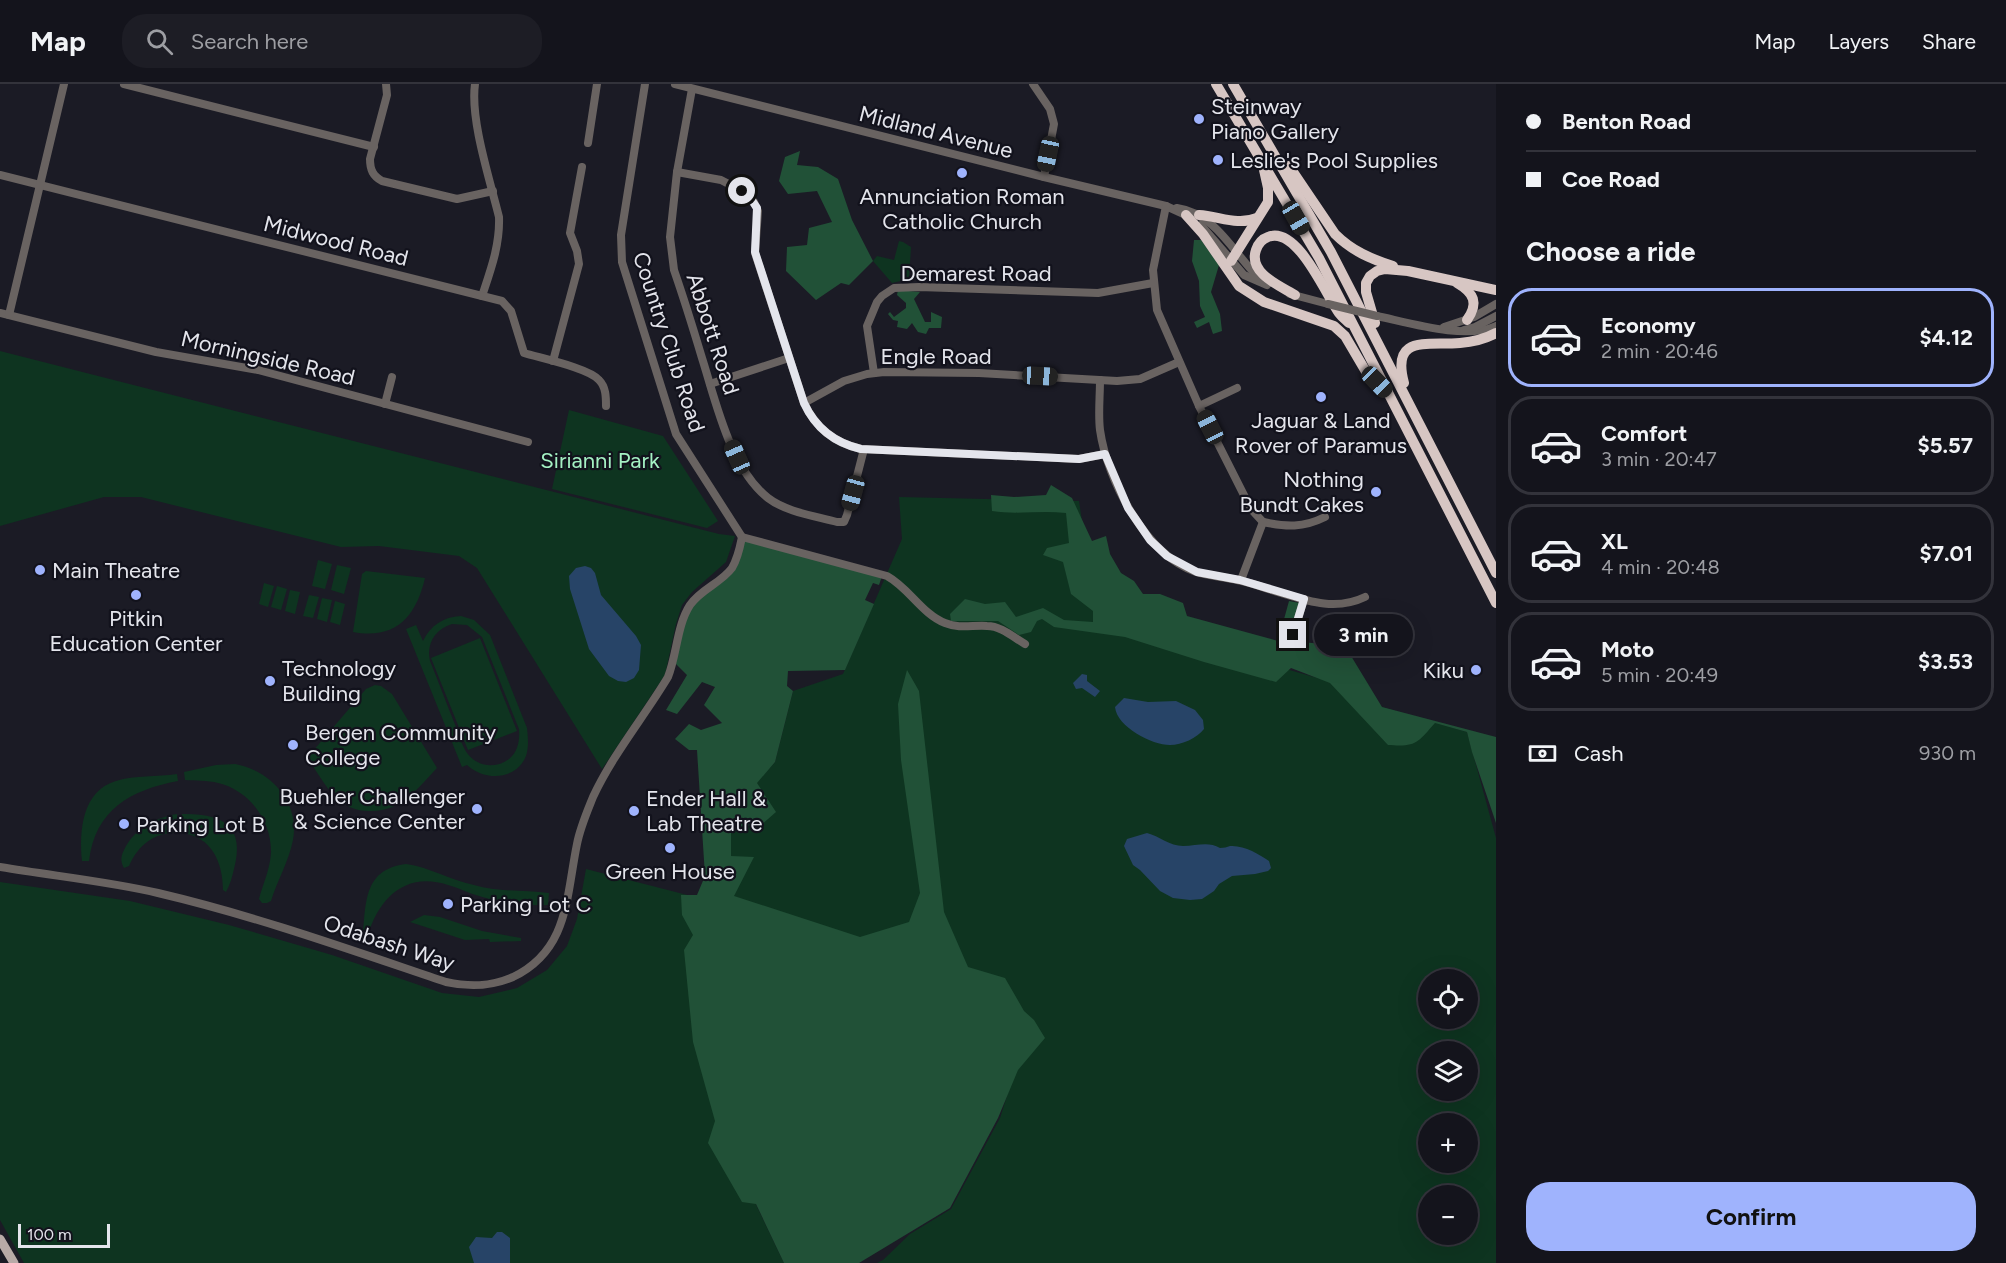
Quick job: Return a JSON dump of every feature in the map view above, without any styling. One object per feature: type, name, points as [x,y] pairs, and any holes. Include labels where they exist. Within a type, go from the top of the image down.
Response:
[{"type":"highway","points":[[1216,84],[1319,258],[1496,603]]},
{"type":"highway","points":[[1233,84],[1331,252],[1496,573]]},
{"type":"highway","points":[[1262,132],[1295,174],[1342,242],[1362,255],[1408,271],[1496,290]]},
{"type":"highway","points":[[1234,256],[1268,198],[1262,161]]},
{"type":"highway","points":[[1186,215],[1203,234],[1239,286],[1264,302],[1334,326],[1345,336],[1365,370],[1390,395]]},
{"type":"highway","points":[[1199,215],[1215,216],[1238,222],[1257,218]]},
{"type":"highway","points":[[1295,295],[1272,282],[1257,267],[1256,248],[1265,238],[1279,235],[1292,242],[1317,276],[1339,314],[1356,330]]},
{"type":"highway","points":[[1392,370],[1367,300],[1366,283],[1377,271],[1385,269],[1408,271]]},
{"type":"highway","points":[[1455,282],[1468,290],[1473,298],[1473,310],[1467,320]]},
{"type":"highway","points":[[1410,406],[1400,366],[1402,355],[1409,347],[1419,344],[1467,342],[1496,333]]},
{"type":"main road","points":[[0,1239],[14,1263]]},
{"type":"street","points":[[9,315],[64,84]]},
{"type":"street","points":[[124,84],[374,147]]},
{"type":"street","points":[[386,84],[387,95],[370,165],[374,175],[382,181],[457,199],[493,191]]},
{"type":"street","points":[[475,84],[474,101],[477,121],[499,216],[498,242],[482,296]]},
{"type":"street","points":[[588,144],[597,84]]},
{"type":"street","name":"Country Club Road","points":[[645,84],[621,236],[622,262],[676,434],[742,537]]},
{"type":"street","name":"Midland Avenue","points":[[676,84],[1166,206],[1186,215],[1202,226],[1234,256]]},
{"type":"street","points":[[1033,84],[1050,109],[1054,124],[1044,177]]},
{"type":"street","name":"Abbott Road","points":[[692,89],[677,172],[670,237],[671,259],[722,422],[737,457],[761,492],[785,507],[844,522],[864,449]]},
{"type":"street","points":[[553,362],[579,264],[578,251],[570,233],[582,167]]},
{"type":"street","points":[[677,172],[721,180],[742,191],[754,202],[758,211],[755,252],[789,358],[804,403],[814,421],[830,436],[864,449],[1079,459],[1105,454]]},
{"type":"street","name":"Midwood Road","points":[[0,175],[502,301],[511,311],[524,352],[585,371],[598,378],[604,389],[606,406]]},
{"type":"street","points":[[1325,517],[1296,527],[1263,522],[1251,509],[1199,406],[1157,310],[1153,283],[1154,257],[1166,206],[1187,209],[1199,215],[1217,230],[1234,256],[1267,285],[1328,304],[1422,326],[1479,332],[1496,326]]},
{"type":"street","name":"Demarest Road","points":[[874,373],[867,326],[877,302],[894,288],[1098,293],[1153,283]]},
{"type":"street","points":[[1440,328],[1467,320],[1496,304]]},
{"type":"street","name":"Morningside Road","points":[[0,313],[156,352],[258,370],[528,442]]},
{"type":"street","points":[[1460,331],[1496,316]]},
{"type":"street","points":[[710,384],[789,358]]},
{"type":"street","name":"Engle Road","points":[[804,403],[844,381],[874,373],[979,373],[1117,381],[1140,379],[1179,362]]},
{"type":"street","points":[[385,404],[392,377]]},
{"type":"street","points":[[1100,380],[1100,424],[1105,454],[1128,508],[1158,549],[1177,563],[1197,572],[1240,580],[1304,599],[1331,605],[1365,597]]},
{"type":"street","points":[[1199,406],[1237,388]]},
{"type":"street","points":[[1240,580],[1263,522]]},
{"type":"street","points":[[742,537],[887,576],[898,582],[926,609],[944,622],[957,627],[999,628],[1025,644]]},
{"type":"street","name":"Odabash Way","points":[[0,867],[110,883],[160,894],[281,927],[446,982],[467,986],[485,985],[523,972],[552,944],[563,919],[577,841],[593,797],[613,760],[668,677],[674,662],[683,618],[699,594],[724,576],[732,567],[738,555],[742,537]]},
{"type":"street","points":[[1293,635],[1304,599]]},
{"type":"green space","points":[[800,151],[797,165],[818,167],[838,179],[852,220],[873,261],[849,285],[841,283],[816,300],[786,271],[787,247],[807,245],[809,228],[832,222],[817,191],[788,194],[779,181],[785,157]]},
{"type":"green space","points":[[1194,240],[1201,240],[1219,265],[1211,292],[1220,314],[1222,331],[1213,334],[1209,322],[1197,328],[1194,322],[1205,317],[1200,306],[1199,281],[1192,261]]},
{"type":"green space","points":[[899,241],[911,247],[909,279],[892,283],[873,261],[877,256],[894,260]]},
{"type":"green space","points":[[898,290],[920,292],[914,299],[925,322],[931,322],[931,312],[942,317],[941,328],[929,328],[926,334],[918,332],[912,323],[907,329],[897,327],[898,321],[893,320],[888,314],[890,312],[894,317],[906,308],[906,303],[897,295]]},
{"type":"green space","points":[[0,351],[719,534],[735,536],[726,562],[692,592],[682,605],[665,675],[602,769],[477,568],[459,556],[379,546],[341,547],[141,497],[104,497],[0,526]]},
{"type":"green space","name":"Sirianni Park","points":[[569,410],[663,436],[718,521],[707,528],[552,489]]},
{"type":"green space","points":[[1051,485],[1072,498],[1092,541],[1106,536],[1110,554],[1121,573],[1134,581],[1143,594],[1160,594],[1183,603],[1187,616],[1278,641],[1289,601],[1300,603],[1290,641],[1345,646],[1382,707],[1496,737],[1496,823],[1467,732],[1435,723],[1416,742],[1405,745],[1388,745],[1330,683],[1291,668],[1276,682],[1125,637],[1054,627],[1042,619],[1037,621],[1031,632],[1019,635],[998,621],[951,621],[950,614],[965,599],[985,604],[1005,602],[1016,617],[1043,608],[1064,620],[1093,622],[1093,611],[1071,594],[1063,562],[1043,555],[1047,548],[1069,543],[1066,513],[992,511],[991,495],[1014,497],[1046,495]]},
{"type":"green space","points":[[899,497],[1079,501],[1096,615],[1360,690],[1382,707],[1467,732],[1496,838],[1496,1263],[877,1263],[910,1234],[951,1209],[1000,1118],[1026,1036],[729,904],[729,812],[775,762],[793,691],[843,674],[902,539]]},
{"type":"green space","points":[[742,537],[882,576],[879,585],[873,583],[865,600],[874,604],[845,670],[788,671],[787,686],[793,691],[775,762],[757,783],[776,812],[761,825],[731,827],[731,856],[754,857],[734,896],[860,937],[909,922],[920,893],[901,760],[898,704],[907,670],[919,691],[944,912],[968,967],[1005,978],[1024,1011],[1034,1020],[1045,1038],[1018,1070],[998,1118],[950,1208],[859,1263],[784,1263],[756,1204],[742,1202],[708,1143],[715,1121],[693,1042],[684,950],[693,935],[682,915],[681,895],[697,895],[705,876],[697,750],[689,750],[675,739],[689,724],[701,730],[722,723],[704,705],[715,687],[702,682],[677,714],[666,710],[687,675],[674,662],[690,605],[732,567]]},
{"type":"green space","points":[[318,560],[332,564],[325,589],[312,586]]},
{"type":"green space","points":[[337,565],[351,568],[344,594],[331,590]]},
{"type":"green space","points":[[366,571],[425,578],[416,604],[401,623],[392,629],[368,634],[353,632],[362,574]]},
{"type":"green space","points":[[264,583],[274,586],[268,607],[259,604]]},
{"type":"green space","points":[[277,586],[287,589],[281,610],[271,607]]},
{"type":"green space","points":[[290,590],[300,592],[295,614],[285,611]]},
{"type":"green space","points":[[309,595],[319,597],[313,618],[303,616]]},
{"type":"green space","points":[[322,598],[332,600],[327,622],[317,619]]},
{"type":"green space","points":[[335,601],[345,604],[340,625],[330,622]]},
{"type":"green space","points":[[461,616],[474,620],[490,635],[527,728],[526,756],[515,770],[507,774],[491,776],[482,774],[467,765],[462,767],[406,629],[416,625],[423,641],[438,623]],"holes":[[[452,624],[467,625],[482,637],[519,729],[519,741],[514,753],[509,759],[498,764],[481,764],[467,753],[430,661],[429,649],[437,633]]]},
{"type":"green space","points":[[480,638],[517,731],[468,750],[431,658]]},
{"type":"green space","points":[[375,685],[381,686],[392,694],[437,768],[399,804],[379,811],[365,811],[351,807],[337,798],[307,758],[366,689]]},
{"type":"green space","points":[[235,764],[248,767],[271,781],[280,790],[292,813],[294,826],[291,848],[271,901],[267,903],[262,903],[259,899],[271,853],[268,830],[263,819],[240,792],[210,781],[185,780],[184,772],[216,765]]},
{"type":"green space","points":[[177,774],[178,781],[145,790],[118,805],[99,828],[89,861],[82,861],[82,825],[96,794],[105,786],[123,779]]},
{"type":"green space","points":[[177,814],[177,832],[161,835],[142,846],[129,866],[124,868],[121,861],[122,854],[128,842],[153,821]]},
{"type":"green space","points":[[182,814],[196,814],[219,819],[233,832],[237,854],[232,878],[226,892],[223,890],[221,870],[214,852],[201,839],[181,833]]},
{"type":"green space","points":[[406,864],[483,887],[549,893],[548,905],[505,902],[475,895],[448,885],[419,882],[407,885],[387,899],[379,910],[368,935],[363,934],[367,898],[375,879],[382,872]]},
{"type":"green space","points":[[586,869],[695,897],[751,1194],[784,1263],[24,1263],[0,1220],[0,882],[130,901],[229,925],[332,955],[442,993],[479,997],[517,988],[547,970],[567,946],[577,919]]},
{"type":"green space","points":[[424,915],[440,917],[482,931],[521,938],[521,941],[465,940],[410,922]]},
{"type":"water","points":[[585,566],[591,568],[595,573],[601,595],[641,645],[639,670],[634,678],[626,682],[609,676],[589,649],[570,589],[569,576],[576,568]]},
{"type":"water","points":[[1082,674],[1087,675],[1087,681],[1100,691],[1095,697],[1082,688],[1076,689],[1073,683]]},
{"type":"water","points":[[1124,698],[1148,702],[1176,701],[1195,710],[1203,720],[1204,729],[1193,738],[1179,744],[1154,742],[1136,734],[1117,714],[1115,707]]},
{"type":"water","points":[[1147,833],[1178,846],[1207,844],[1220,848],[1230,846],[1246,848],[1269,861],[1271,868],[1255,874],[1232,876],[1202,899],[1173,898],[1160,891],[1133,865],[1124,846],[1127,839]]},
{"type":"water","points":[[497,1232],[502,1232],[510,1238],[510,1263],[474,1263],[469,1247],[476,1237],[492,1238]]},
{"type":"place","name":"Steinway Piano Gallery","points":[[1199,119]]},
{"type":"place","name":"Leslie's Pool Supplies","points":[[1218,160]]},
{"type":"place","name":"Annunciation Roman Catholic Church","points":[[962,173]]},
{"type":"place","name":"Jaguar & Land Rover of Paramus","points":[[1321,397]]},
{"type":"place","name":"Nothing Bundt Cakes","points":[[1376,492]]},
{"type":"place","name":"Main Theatre","points":[[40,570]]},
{"type":"place","name":"Pitkin Education Center","points":[[136,595]]},
{"type":"place","name":"Kiku","points":[[1476,670]]},
{"type":"place","name":"Technology Building","points":[[270,681]]},
{"type":"place","name":"Bergen Community College","points":[[293,745]]},
{"type":"place","name":"Buehler Challenger & Science Center","points":[[477,809]]},
{"type":"place","name":"Ender Hall & Lab Theatre","points":[[634,811]]},
{"type":"place","name":"Parking Lot B","points":[[124,824]]},
{"type":"place","name":"Green House","points":[[670,848]]},
{"type":"place","name":"Parking Lot C","points":[[448,904]]},
{"type":"route","points":[[742,191],[754,202],[758,211],[755,252],[804,403],[814,421],[830,436],[861,449],[1079,459],[1105,454],[1128,508],[1150,540],[1167,556],[1197,572],[1240,580],[1304,599],[1293,635]]}]
